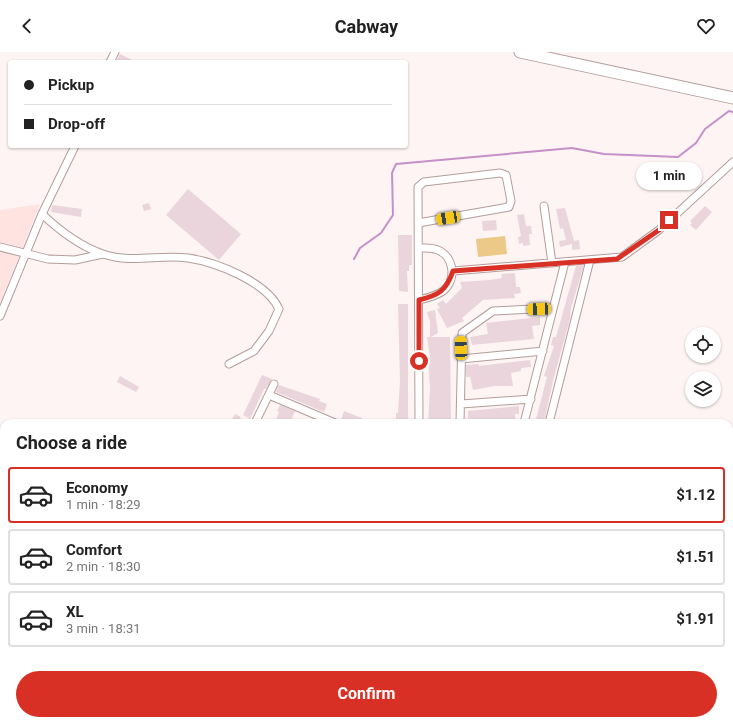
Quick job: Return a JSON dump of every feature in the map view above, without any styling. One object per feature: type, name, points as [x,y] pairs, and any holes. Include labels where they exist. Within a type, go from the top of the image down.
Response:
[{"type":"highway","points":[[520,52],[733,98]]},
{"type":"street","points":[[0,316],[27,254],[42,214],[74,148]]},
{"type":"street","points":[[453,271],[622,257],[659,230],[733,162]]},
{"type":"street","points":[[418,223],[509,208],[511,201],[506,175],[500,173],[420,184],[418,187],[418,223],[419,248],[419,419]]},
{"type":"street","points":[[544,206],[552,263]]},
{"type":"street","points":[[42,214],[64,234],[104,254],[143,260],[188,258],[238,274],[270,296],[279,309],[269,331],[254,351],[229,364]]},
{"type":"street","points":[[0,247],[48,260],[65,261],[104,254]]},
{"type":"street","points":[[419,248],[438,250],[450,261],[453,271],[444,290],[435,295],[419,300]]},
{"type":"street","points":[[550,419],[590,260]]},
{"type":"street","points":[[525,419],[565,262]]},
{"type":"street","points":[[460,419],[462,332],[490,313],[553,308]]},
{"type":"street","points":[[462,359],[542,351]]},
{"type":"street","points":[[258,419],[274,384]]},
{"type":"street","points":[[269,395],[326,419]]},
{"type":"street","points":[[461,404],[531,399]]},
{"type":"shaded area","points":[[40,204],[0,303],[0,210]]},
{"type":"shaded area","points":[[505,236],[507,254],[478,257],[476,239]]},
{"type":"building","points":[[120,54],[132,60],[117,60]]},
{"type":"building","points":[[188,189],[241,234],[219,260],[166,215]]},
{"type":"building","points":[[149,203],[151,209],[144,211],[142,205]]},
{"type":"building","points":[[52,205],[82,209],[81,217],[51,212]]},
{"type":"building","points":[[705,206],[712,212],[696,230],[690,225],[692,223],[690,221]]},
{"type":"building","points":[[565,208],[574,241],[579,240],[580,249],[572,250],[572,244],[560,247],[559,241],[566,240],[563,228],[560,229],[556,209]]},
{"type":"building","points":[[524,214],[526,226],[531,226],[532,234],[529,234],[530,245],[523,246],[523,243],[519,244],[518,237],[521,236],[517,215]]},
{"type":"building","points":[[496,220],[497,230],[483,231],[482,221]]},
{"type":"building","points":[[398,235],[412,235],[412,265],[409,265],[409,271],[407,271],[408,292],[399,291]]},
{"type":"building","points":[[584,265],[571,308],[570,319],[553,381],[545,419],[536,419],[547,377],[544,376],[554,346],[551,345],[553,337],[556,337],[576,266]]},
{"type":"building","points":[[515,273],[516,287],[520,287],[521,293],[514,294],[515,298],[483,300],[462,318],[464,321],[447,328],[437,309],[440,308],[437,304],[443,300],[446,304],[462,288],[460,282],[490,280],[502,278],[501,274]]},
{"type":"building","points":[[398,304],[408,304],[408,419],[396,419],[396,413],[398,413],[400,381]]},
{"type":"building","points":[[435,310],[438,333],[431,337],[450,337],[451,419],[428,419],[430,388],[428,360],[430,357],[427,337],[430,337],[430,322],[427,312]]},
{"type":"building","points":[[540,317],[540,325],[532,326],[534,339],[472,345],[470,337],[488,334],[486,323]]},
{"type":"building","points":[[530,360],[531,367],[521,368],[521,371],[511,373],[513,386],[494,386],[473,390],[470,377],[466,377],[466,365],[479,364],[479,366]]},
{"type":"building","points":[[262,375],[272,379],[266,389],[264,389],[250,419],[243,415]]},
{"type":"building","points":[[120,376],[139,387],[136,392],[117,382]]},
{"type":"building","points":[[279,385],[320,399],[319,401],[327,404],[324,412],[276,392]]},
{"type":"building","points":[[280,405],[295,411],[292,419],[276,419],[279,412],[277,411]]},
{"type":"building","points":[[519,406],[519,414],[515,414],[516,419],[468,419],[468,411]]},
{"type":"building","points":[[344,411],[362,418],[362,419],[341,419]]},
{"type":"building","points":[[235,414],[241,417],[240,419],[232,419]]},
{"type":"waterway","points":[[354,259],[360,248],[381,233],[393,215],[392,173],[396,164],[572,148],[604,154],[678,157],[696,143],[705,129],[729,111],[733,112]]},
{"type":"route","points":[[419,361],[419,300],[435,295],[444,290],[453,271],[617,259],[659,230],[669,220]]}]
